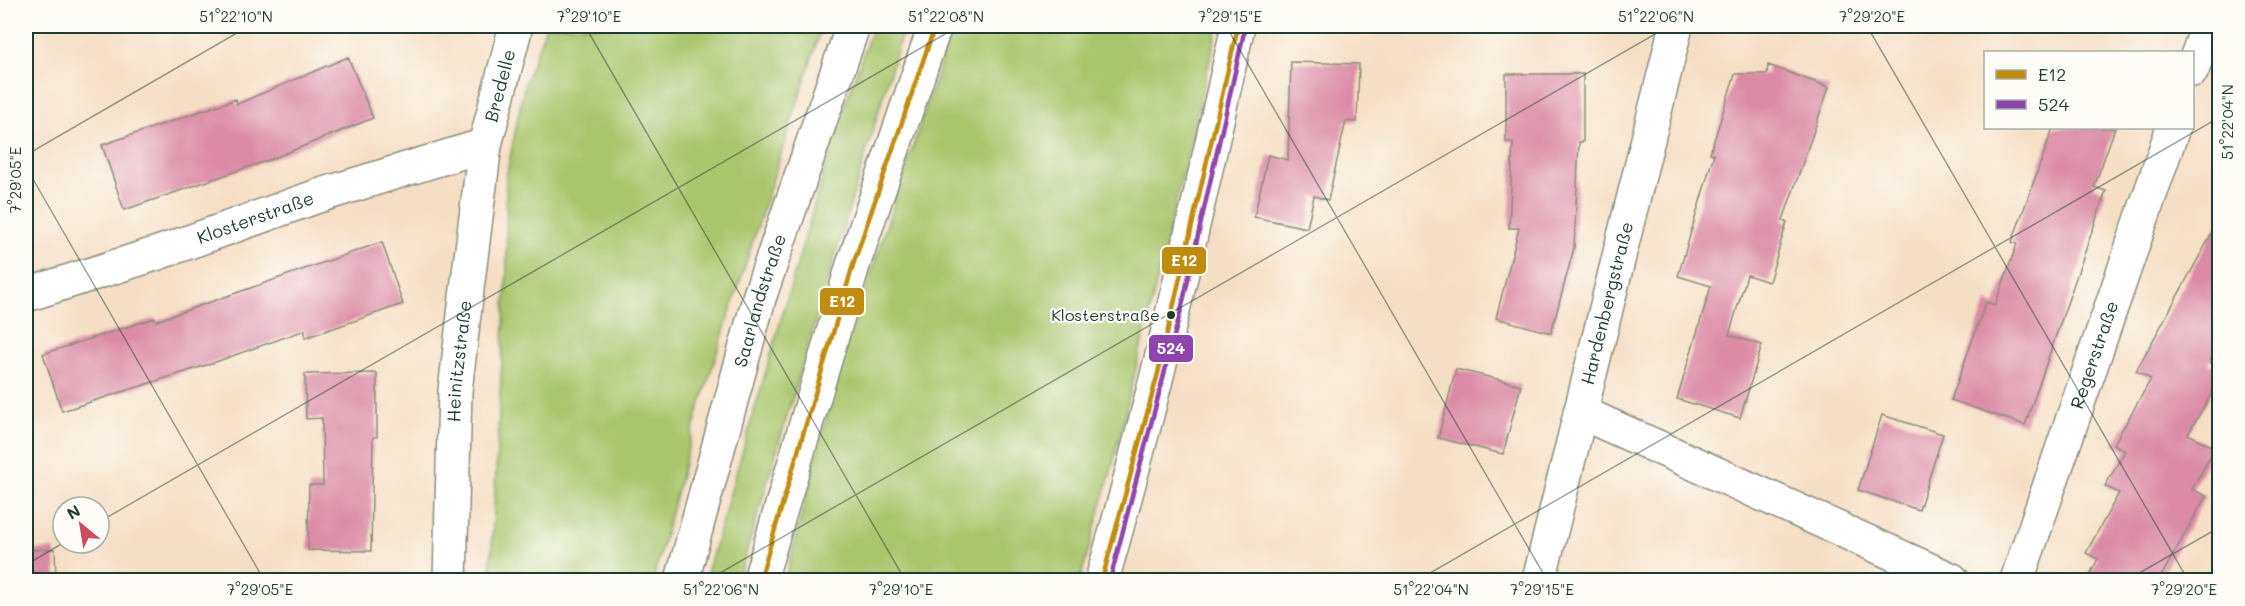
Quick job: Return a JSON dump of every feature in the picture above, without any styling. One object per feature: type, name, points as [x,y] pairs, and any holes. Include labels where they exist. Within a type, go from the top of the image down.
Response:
[{"type":"main road","name":"Bredelle","points":[[485,145],[516,26]]},
{"type":"main road","name":"Saarlandstraße","points":[[682,580],[760,295],[853,26]]},
{"type":"main road","points":[[760,580],[853,265],[935,26]]},
{"type":"main road","points":[[1102,580],[1137,457],[1196,216],[1238,26]]},
{"type":"main road","name":"Hardenbergstraße","points":[[1539,580],[1676,26]]},
{"type":"main road","points":[[2194,67],[2208,26]]},
{"type":"main road","name":"Regerstraße","points":[[2017,580],[2173,129]]},
{"type":"main road","name":"Klosterstraße","points":[[26,294],[158,253],[318,196],[485,145]]},
{"type":"main road","name":"Heinitzstraße","points":[[450,580],[455,391],[485,145]]},
{"type":"main road","points":[[1580,412],[1952,580]]},
{"type":"green space","points":[[546,26],[822,26],[697,415],[653,580],[490,580],[507,269],[506,177],[525,83]]},
{"type":"green space","points":[[873,26],[904,26],[738,580],[705,580],[838,124]]},
{"type":"green space","points":[[953,26],[1218,26],[1113,464],[1080,580],[785,580],[837,375]]},
{"type":"building","points":[[348,57],[373,118],[269,160],[124,210],[102,145],[236,99],[237,104]]},
{"type":"building","points":[[1291,62],[1359,64],[1357,122],[1346,121],[1328,200],[1314,196],[1307,228],[1254,217],[1268,155],[1288,160]]},
{"type":"building","points":[[1768,65],[1829,87],[1783,220],[1787,222],[1769,282],[1747,275],[1729,335],[1762,345],[1740,418],[1677,399],[1711,286],[1678,276],[1714,154],[1710,153],[1735,74],[1767,74]]},
{"type":"building","points":[[1506,74],[1583,74],[1583,142],[1579,142],[1574,248],[1551,333],[1496,318],[1519,228],[1509,228],[1513,142],[1506,142]]},
{"type":"building","points":[[2053,129],[2115,129],[2094,187],[2106,191],[2025,425],[1951,400],[1986,302],[1995,305],[2017,244],[2012,242]]},
{"type":"building","points":[[2220,219],[2220,344],[2209,363],[2220,369],[2220,379],[2188,434],[2215,448],[2192,489],[2206,496],[2159,580],[2087,580],[2098,559],[2086,553],[2119,493],[2105,486],[2125,451],[2114,444],[2151,379],[2136,371]]},
{"type":"building","points":[[382,242],[403,304],[305,338],[305,330],[210,364],[62,411],[43,354],[155,318],[156,321]]},
{"type":"building","points":[[1456,369],[1521,385],[1503,454],[1438,438]]},
{"type":"building","points":[[377,373],[377,437],[373,437],[371,551],[308,550],[309,485],[323,485],[322,418],[306,419],[305,374]]},
{"type":"building","points":[[1882,415],[1943,434],[1919,510],[1858,490]]},
{"type":"building","points":[[51,549],[51,555],[55,555],[56,580],[26,580],[26,550]]},
{"type":"transit line","name":"E12","points":[[760,580],[853,265],[935,26]]},
{"type":"transit line","name":"E12","points":[[1102,580],[1158,373],[1238,26]]},
{"type":"transit line","name":"524","points":[[1110,580],[1182,306],[1245,28]]},
{"type":"place","name":"Klosterstraße","points":[[1171,315]]}]
